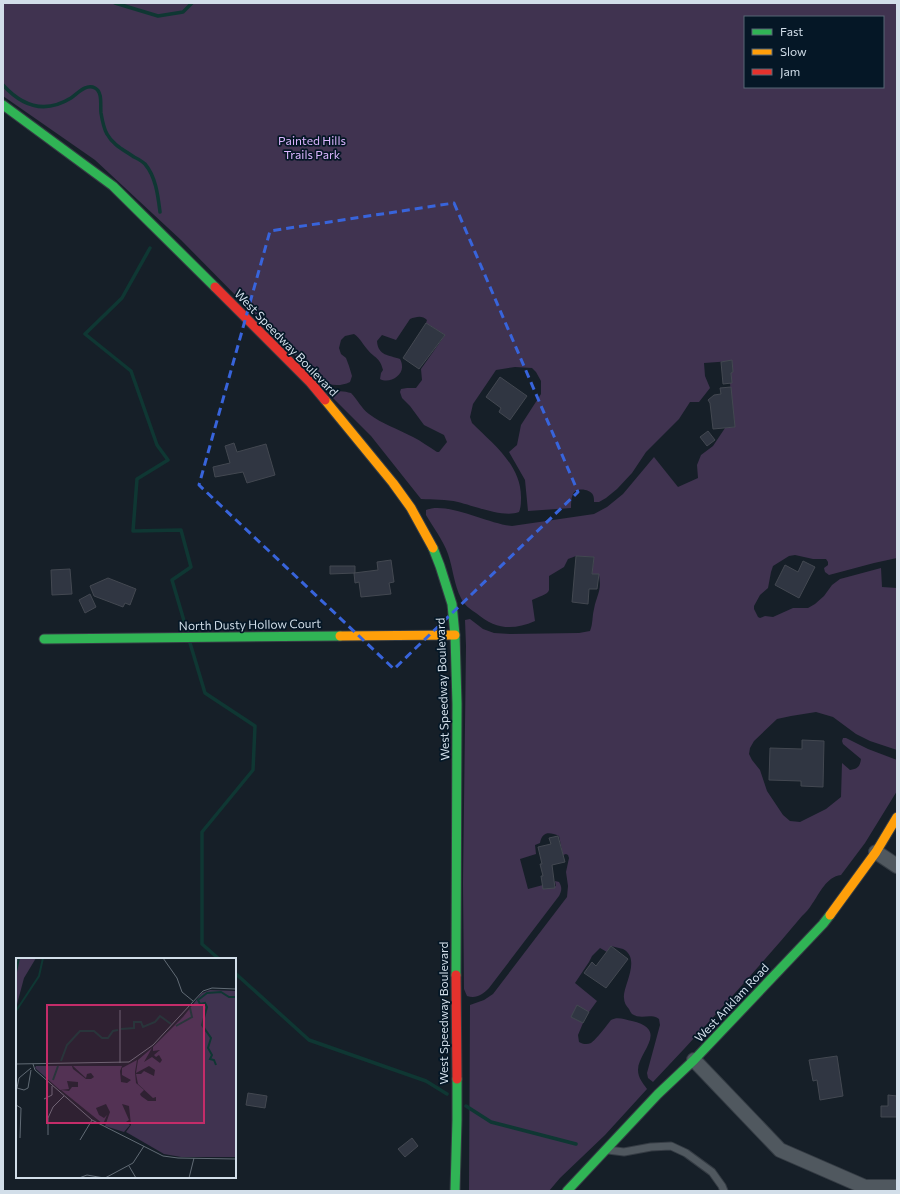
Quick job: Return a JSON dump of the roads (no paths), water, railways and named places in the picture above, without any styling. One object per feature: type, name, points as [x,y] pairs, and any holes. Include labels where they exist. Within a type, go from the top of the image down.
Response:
[{"type":"main road","name":"West Speedway Boulevard","points":[[3,105],[113,186],[310,382],[393,483],[411,508],[432,546],[452,604],[456,635],[457,1120],[455,1191]]},
{"type":"main road","name":"North Dusty Hollow Court","points":[[44,639],[456,635]]},
{"type":"main road","name":"West Anklam Road","points":[[568,1191],[658,1094],[694,1060],[823,924],[876,852],[897,817]]},
{"type":"street","points":[[876,852],[897,866]]},
{"type":"street","points":[[694,1060],[780,1150],[866,1187],[897,1187]]},
{"type":"lane","points":[[605,1150],[624,1152],[651,1147],[671,1146],[686,1153],[712,1172],[724,1191]]},
{"type":"waterway","points":[[115,3],[158,16],[183,12],[192,3]]},
{"type":"waterway","points":[[3,85],[26,103],[43,106],[52,106],[61,103],[88,87],[98,90],[103,124],[109,138],[123,150],[143,162],[149,169],[156,187],[160,212]]},
{"type":"waterway","points":[[150,248],[122,298],[85,334],[131,371],[157,445],[168,460],[137,479],[133,531],[181,530],[191,567],[172,580],[187,631]]},
{"type":"waterway","points":[[190,643],[205,693],[255,726],[253,770],[202,832],[202,944],[218,958]]},
{"type":"waterway","points":[[236,974],[309,1040],[426,1081],[447,1094]]},
{"type":"waterway","points":[[466,1106],[491,1122],[576,1144]]},
{"type":"park label","name":"Painted Hills Trails Park","points":[[312,148]]}]
